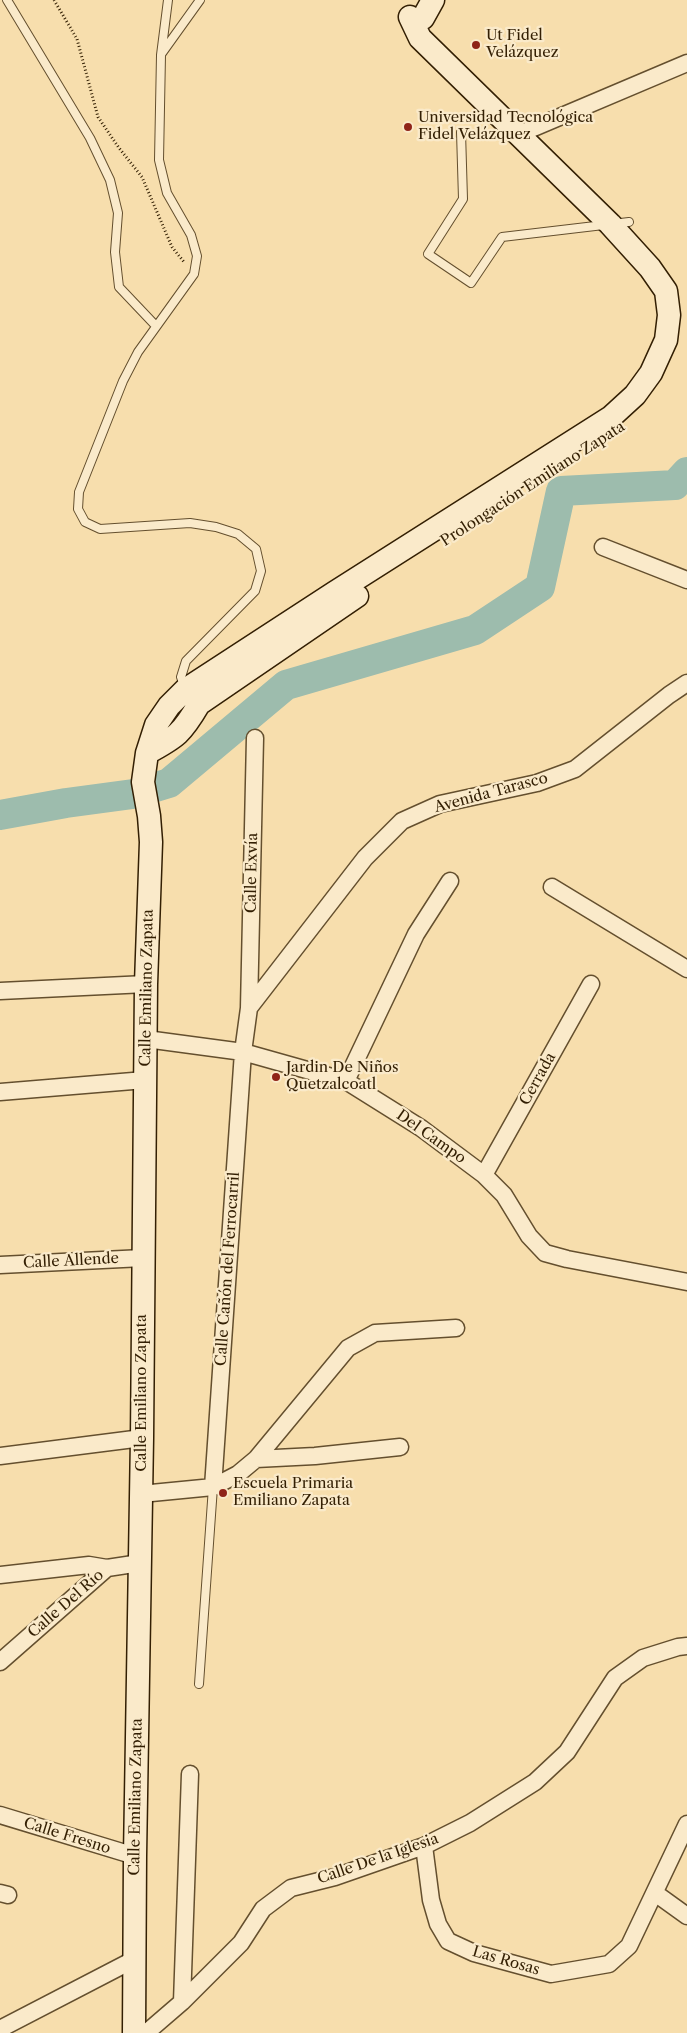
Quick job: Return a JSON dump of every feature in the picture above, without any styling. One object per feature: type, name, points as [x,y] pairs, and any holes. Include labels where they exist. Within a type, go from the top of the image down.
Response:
[{"type":"main road","name":"Prolongación Emiliano Zapata","points":[[192,697],[344,605],[622,428],[647,406],[664,380],[681,344],[684,314],[679,286],[660,257],[620,223],[523,131],[430,31],[420,9]]},
{"type":"main road","name":"Calle Emiliano Zapata","points":[[134,2033],[146,984],[151,842],[143,782],[147,753],[174,738],[188,723],[192,697]]},
{"type":"street","points":[[523,131],[687,63]]},
{"type":"street","points":[[603,547],[687,580]]},
{"type":"street","name":"Avenida Tarasco","points":[[243,1052],[249,1008],[365,858],[402,821],[440,804],[537,783],[576,769],[669,695],[687,683]]},
{"type":"street","name":"Calle Exvía","points":[[249,1008],[255,738]]},
{"type":"street","points":[[346,1081],[416,934],[450,881]]},
{"type":"street","points":[[552,887],[687,969]]},
{"type":"street","points":[[0,991],[146,984]]},
{"type":"street","name":"Cerrada","points":[[484,1175],[591,984]]},
{"type":"street","name":"Del Campo","points":[[146,1038],[243,1052],[346,1081],[421,1128],[484,1175],[504,1195],[529,1236],[546,1253],[567,1259],[687,1282]]},
{"type":"street","name":"Calle Cañón del Ferrocarril","points":[[213,1487],[243,1052]]},
{"type":"street","points":[[0,1092],[145,1080]]},
{"type":"street","name":"Calle Allende","points":[[0,1265],[143,1258]]},
{"type":"street","points":[[141,1494],[213,1487],[238,1474],[256,1458],[348,1348],[375,1334],[456,1328]]},
{"type":"street","points":[[0,1456],[142,1438]]},
{"type":"street","points":[[256,1458],[315,1456],[400,1447]]},
{"type":"street","name":"Calle Del Río","points":[[0,1662],[107,1568],[140,1563]]},
{"type":"street","points":[[0,1575],[89,1565],[107,1568]]},
{"type":"street","name":"Calle De la Iglesia","points":[[146,2033],[182,2002],[241,1942],[263,1909],[292,1888],[335,1877],[424,1846],[470,1823],[535,1782],[567,1752],[615,1678],[643,1658],[687,1646]]},
{"type":"street","points":[[182,2002],[190,1774]]},
{"type":"street","name":"Calle Fresno","points":[[0,1815],[135,1856]]},
{"type":"street","name":"Las Rosas","points":[[424,1846],[431,1900],[438,1924],[448,1941],[474,1953],[551,1974],[585,1970],[610,1964],[628,1946],[687,1824]]},
{"type":"street","points":[[654,1893],[687,1916]]},
{"type":"street","points":[[0,2029],[135,1959]]},
{"type":"lane","points":[[8,0],[94,146],[110,180],[118,213],[115,252],[119,287],[156,326]]},
{"type":"lane","points":[[168,0],[161,55],[159,160],[167,193],[191,235],[197,256],[194,274],[138,352],[110,409],[80,492],[78,509],[85,522],[100,529],[190,523],[216,527],[238,534],[256,549],[261,571],[254,591],[186,661],[181,677],[192,697]]},
{"type":"lane","points":[[161,55],[200,0]]},
{"type":"lane","points":[[461,132],[463,199],[428,254],[471,283],[502,237],[620,223]]},
{"type":"lane","points":[[199,1684],[213,1487]]},
{"type":"path","points":[[54,0],[77,39],[98,118],[142,176],[172,247],[194,274]]},
{"type":"waterway","points":[[0,815],[66,803],[133,794],[169,783],[286,685],[475,630],[540,587],[561,491],[675,485],[687,472]]},
{"type":"place","name":"Ut Fidel Velázquez","points":[[476,45]]},
{"type":"place","name":"Universidad Tecnológica Fidel Velázquez","points":[[408,127]]},
{"type":"place","name":"Jardin De Niños Quetzalcoatl","points":[[276,1077]]},
{"type":"place","name":"Escuela Primaria Emiliano Zapata","points":[[223,1493]]}]
